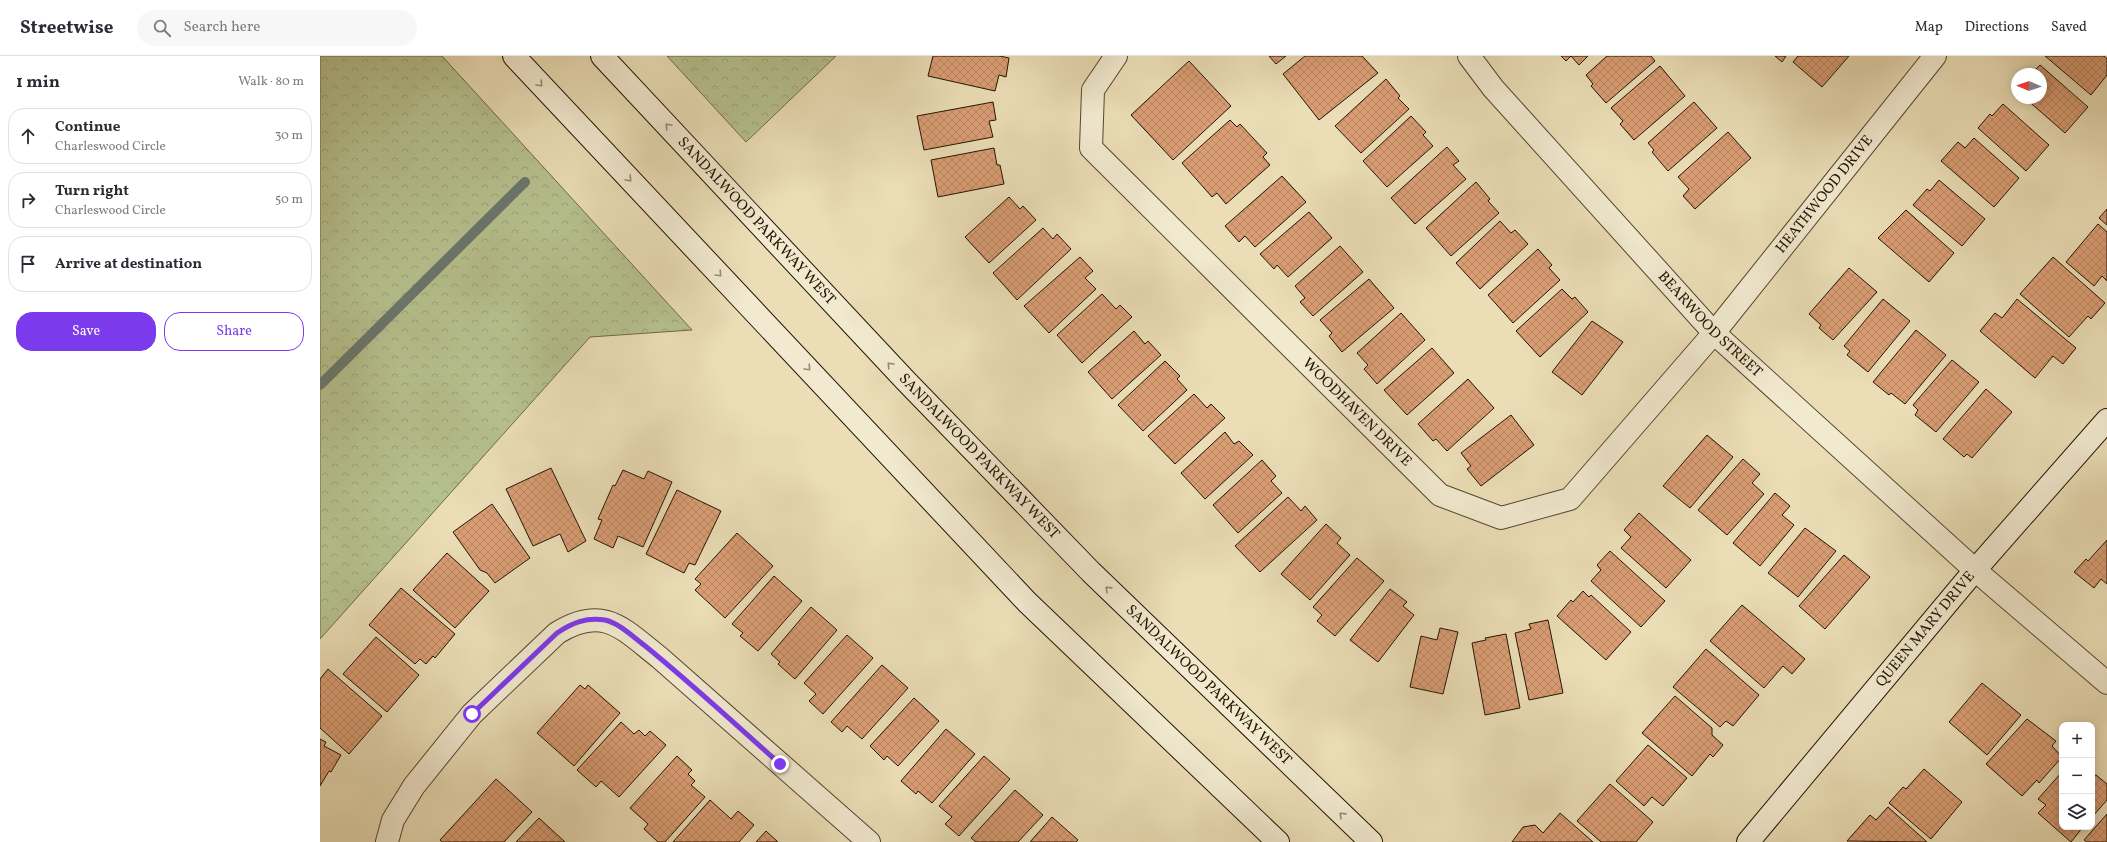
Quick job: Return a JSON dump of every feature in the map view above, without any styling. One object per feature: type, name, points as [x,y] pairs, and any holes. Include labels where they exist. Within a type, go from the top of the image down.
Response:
[{"type":"street","points":[[514,56],[1027,602],[1278,842]]},
{"type":"street","name":"SANDALWOOD PARKWAY WEST","points":[[602,56],[905,380],[1085,567],[1370,842]]},
{"type":"street","name":"WOODHAVEN DRIVE","points":[[1116,56],[1093,90],[1091,148],[1440,494],[1501,518],[1570,499],[1714,333]]},
{"type":"street","name":"BEARWOOD STREET","points":[[1469,56],[1493,88],[1714,333],[1975,570],[2107,683]]},
{"type":"street","name":"HEATHWOOD DRIVE","points":[[1714,333],[1935,56]]},
{"type":"street","name":"QUEEN MARY DRIVE","points":[[1748,842],[1975,570],[2107,420]]},
{"type":"street","points":[[387,842],[393,820],[414,786],[472,714],[557,633],[572,624],[587,619],[607,620],[638,640],[869,842]]},
{"type":"green space","points":[[320,56],[442,56],[692,330],[590,337],[320,639]]},
{"type":"green space","points":[[667,56],[836,56],[746,142]]},
{"type":"building","points":[[933,56],[1000,56],[1009,58],[1006,77],[999,75],[995,91],[928,76]]},
{"type":"building","points":[[1269,56],[1286,56],[1276,64]]},
{"type":"building","points":[[1305,56],[1362,56],[1378,73],[1319,120],[1283,74]]},
{"type":"building","points":[[1561,56],[1571,56],[1566,61]]},
{"type":"building","points":[[1571,56],[1588,56],[1579,65]]},
{"type":"building","points":[[1607,56],[1651,56],[1655,61],[1606,103],[1591,86],[1593,84],[1586,75]]},
{"type":"building","points":[[1775,56],[1786,56],[1782,62]]},
{"type":"building","points":[[1798,56],[1849,56],[1822,87],[1793,62]]},
{"type":"building","points":[[2045,56],[2104,56],[2107,59],[2107,75],[2091,95]]},
{"type":"building","points":[[1189,61],[1231,106],[1173,160],[1131,115]]},
{"type":"building","points":[[1660,66],[1685,96],[1634,140],[1620,124],[1623,121],[1611,108]]},
{"type":"building","points":[[2047,71],[2088,107],[2065,133],[2032,104],[2047,104]]},
{"type":"building","points":[[1386,79],[1400,96],[1398,98],[1409,109],[1361,153],[1335,126]]},
{"type":"building","points":[[993,102],[996,120],[989,121],[993,137],[924,150],[917,116]]},
{"type":"building","points":[[1694,102],[1717,128],[1668,171],[1652,152],[1654,150],[1648,143]]},
{"type":"building","points":[[2003,104],[2049,145],[2026,171],[1978,128],[1990,114],[1992,116]]},
{"type":"building","points":[[1411,116],[1426,132],[1423,135],[1433,146],[1387,187],[1363,161]]},
{"type":"building","points":[[1230,120],[1237,127],[1240,124],[1267,153],[1263,157],[1270,165],[1226,204],[1217,193],[1212,197],[1182,163]]},
{"type":"building","points":[[1728,132],[1751,158],[1695,209],[1683,196],[1689,189],[1678,177]]},
{"type":"building","points":[[1974,138],[2019,178],[1994,207],[1941,161],[1958,142],[1965,148]]},
{"type":"building","points":[[1447,147],[1459,161],[1453,165],[1466,179],[1415,224],[1391,198]]},
{"type":"building","points":[[994,148],[997,165],[1000,165],[1004,184],[938,197],[931,160]]},
{"type":"building","points":[[1282,176],[1306,202],[1255,247],[1245,236],[1239,242],[1225,226]]},
{"type":"building","points":[[1939,180],[1985,219],[1962,246],[1913,205],[1927,189],[1930,191]]},
{"type":"building","points":[[1476,182],[1490,199],[1488,201],[1499,213],[1451,256],[1426,228]]},
{"type":"building","points":[[1009,197],[1020,209],[1023,206],[1036,220],[989,263],[965,237]]},
{"type":"building","points":[[2107,209],[2107,225],[2099,218]]},
{"type":"building","points":[[1906,210],[1954,253],[1929,282],[1878,238]]},
{"type":"building","points":[[1309,212],[1332,238],[1288,277],[1277,265],[1274,269],[1260,254]]},
{"type":"building","points":[[1500,221],[1511,233],[1515,230],[1528,244],[1480,289],[1456,263]]},
{"type":"building","points":[[2098,224],[2107,232],[2107,281],[2102,276],[2094,286],[2066,262]]},
{"type":"building","points":[[1043,228],[1053,239],[1057,234],[1071,249],[1017,300],[993,273]]},
{"type":"building","points":[[1340,246],[1363,272],[1313,316],[1300,302],[1305,298],[1295,286]]},
{"type":"building","points":[[1538,249],[1552,265],[1549,268],[1560,280],[1513,323],[1488,295]]},
{"type":"building","points":[[1080,257],[1093,271],[1085,278],[1096,289],[1049,333],[1024,306]]},
{"type":"building","points":[[2053,257],[2105,303],[2091,319],[2088,316],[2069,337],[2020,294]]},
{"type":"building","points":[[1849,268],[1877,292],[1833,340],[1819,328],[1821,325],[1809,314]]},
{"type":"building","points":[[1369,279],[1394,308],[1342,352],[1329,336],[1332,333],[1320,320]]},
{"type":"building","points":[[1562,289],[1572,299],[1575,297],[1588,312],[1540,357],[1516,331]]},
{"type":"building","points":[[1102,294],[1116,309],[1120,305],[1132,317],[1082,363],[1057,335]]},
{"type":"building","points":[[1883,299],[1910,321],[1868,372],[1847,355],[1850,351],[1844,346]]},
{"type":"building","points":[[2017,299],[2076,348],[2063,364],[2053,356],[2035,378],[1980,331],[1995,313],[2002,318]]},
{"type":"building","points":[[1401,313],[1425,340],[1377,384],[1364,369],[1368,365],[1357,353]]},
{"type":"building","points":[[1592,321],[1623,342],[1582,395],[1552,372]]},
{"type":"building","points":[[1916,330],[1946,355],[1905,404],[1891,393],[1889,395],[1873,382]]},
{"type":"building","points":[[1134,331],[1145,344],[1148,341],[1161,355],[1112,399],[1088,372]]},
{"type":"building","points":[[1432,348],[1454,373],[1407,415],[1384,390]]},
{"type":"building","points":[[1952,360],[1979,382],[1936,432],[1915,415],[1918,410],[1913,405]]},
{"type":"building","points":[[1165,361],[1180,376],[1177,379],[1187,390],[1143,431],[1118,405]]},
{"type":"building","points":[[1468,379],[1494,408],[1447,451],[1436,439],[1433,441],[1418,424]]},
{"type":"building","points":[[1986,389],[2012,412],[1972,458],[1967,454],[1964,457],[1943,439]]},
{"type":"building","points":[[1194,394],[1207,408],[1211,404],[1225,418],[1175,464],[1148,436]]},
{"type":"building","points":[[1511,415],[1534,445],[1481,486],[1467,469],[1471,466],[1461,453]]},
{"type":"building","points":[[1225,432],[1234,444],[1239,441],[1253,455],[1205,499],[1181,473]]},
{"type":"building","points":[[1707,435],[1733,457],[1690,508],[1663,486]]},
{"type":"building","points":[[1743,459],[1760,474],[1752,483],[1764,494],[1727,535],[1698,510]]},
{"type":"building","points":[[1262,460],[1276,476],[1271,481],[1282,493],[1238,533],[1213,505]]},
{"type":"building","points":[[551,468],[586,541],[568,552],[560,534],[533,546],[506,489]]},
{"type":"building","points":[[623,470],[644,479],[648,471],[672,482],[643,547],[618,536],[613,548],[594,539],[602,520],[598,519],[613,485],[615,486]]},
{"type":"building","points":[[677,490],[721,511],[695,565],[689,563],[684,573],[646,554]]},
{"type":"building","points":[[1775,493],[1790,506],[1782,515],[1794,525],[1760,566],[1733,543]]},
{"type":"building","points":[[1288,497],[1301,511],[1305,506],[1317,520],[1260,572],[1235,546]]},
{"type":"building","points":[[492,504],[530,558],[495,583],[487,573],[480,570],[453,532]]},
{"type":"building","points":[[1639,513],[1691,560],[1666,588],[1621,548],[1631,537],[1624,530]]},
{"type":"building","points":[[1326,524],[1341,538],[1337,543],[1350,555],[1310,600],[1281,574]]},
{"type":"building","points":[[1805,528],[1836,551],[1798,597],[1768,573]]},
{"type":"building","points":[[737,533],[773,566],[725,618],[695,590],[701,584],[695,579]]},
{"type":"building","points":[[2107,540],[2107,584],[2101,579],[2094,588],[2074,572],[2086,559],[2088,561]]},
{"type":"building","points":[[1610,551],[1665,601],[1641,627],[1591,581],[1601,570],[1597,565]]},
{"type":"building","points":[[447,553],[489,591],[455,628],[413,590]]},
{"type":"building","points":[[1844,555],[1870,577],[1825,629],[1799,606]]},
{"type":"building","points":[[1357,558],[1384,581],[1335,636],[1317,621],[1322,615],[1313,607]]},
{"type":"building","points":[[774,576],[802,601],[758,651],[740,636],[743,633],[732,624]]},
{"type":"building","points":[[401,588],[455,634],[435,658],[433,656],[426,664],[420,659],[415,664],[369,625]]},
{"type":"building","points":[[1390,589],[1407,602],[1403,606],[1414,615],[1378,662],[1350,640]]},
{"type":"building","points":[[1583,591],[1589,597],[1591,595],[1631,632],[1606,660],[1557,616],[1571,600],[1573,602]]},
{"type":"building","points":[[1742,605],[1805,659],[1792,674],[1783,666],[1764,688],[1710,641]]},
{"type":"building","points":[[811,607],[837,630],[795,679],[778,664],[780,662],[771,654]]},
{"type":"building","points":[[1548,620],[1563,693],[1529,700],[1515,633],[1531,629],[1529,624]]},
{"type":"building","points":[[1440,628],[1458,632],[1443,694],[1410,687],[1421,636],[1437,640]]},
{"type":"building","points":[[1506,634],[1520,708],[1485,715],[1472,643],[1486,640],[1485,638]]},
{"type":"building","points":[[847,635],[873,658],[823,714],[809,701],[816,694],[804,683]]},
{"type":"building","points":[[376,637],[419,675],[387,712],[343,674]]},
{"type":"building","points":[[1706,649],[1759,695],[1733,726],[1726,721],[1720,727],[1673,687]]},
{"type":"building","points":[[882,665],[908,688],[862,739],[847,726],[842,732],[831,722]]},
{"type":"building","points":[[328,669],[382,716],[349,754],[320,728],[320,679]]},
{"type":"building","points":[[1982,683],[2021,715],[1987,755],[1949,722]]},
{"type":"building","points":[[580,685],[585,689],[588,685],[620,713],[574,766],[537,733]]},
{"type":"building","points":[[1675,696],[1712,728],[1712,735],[1723,745],[1713,757],[1710,754],[1692,776],[1642,733]]},
{"type":"building","points":[[914,698],[939,721],[898,766],[887,756],[884,760],[870,746]]},
{"type":"building","points":[[2027,719],[2056,741],[2052,746],[2059,754],[2059,760],[2039,783],[2037,780],[2022,796],[1986,764]]},
{"type":"building","points":[[621,722],[634,734],[639,730],[645,736],[650,731],[666,745],[619,797],[601,781],[596,787],[577,770]]},
{"type":"building","points":[[946,729],[975,754],[932,803],[918,791],[916,794],[901,781]]},
{"type":"building","points":[[320,739],[326,742],[324,746],[341,755],[331,772],[329,771],[320,786]]},
{"type":"building","points":[[1648,745],[1687,778],[1663,806],[1652,797],[1644,806],[1616,781]]},
{"type":"building","points":[[677,756],[692,770],[688,774],[695,781],[691,785],[705,797],[665,842],[658,842],[644,829],[648,824],[630,808]]},
{"type":"building","points":[[984,756],[1010,779],[959,836],[945,824],[952,817],[939,806]]},
{"type":"building","points":[[1924,769],[1962,802],[1931,839],[1889,803],[1903,787],[1906,789]]},
{"type":"building","points":[[2059,775],[2059,830],[2081,830],[2071,842],[2038,813],[2046,805],[2038,799]]},
{"type":"building","points":[[2096,775],[2107,784],[2107,800],[2095,814]]},
{"type":"building","points":[[496,779],[532,812],[504,842],[442,842],[440,840]]},
{"type":"building","points":[[1610,784],[1653,822],[1636,842],[1601,842],[1577,821]]},
{"type":"building","points":[[1015,790],[1043,815],[1018,842],[976,842],[971,838]]},
{"type":"building","points":[[710,800],[731,819],[738,811],[754,825],[739,842],[673,842]]},
{"type":"building","points":[[1888,807],[1927,842],[1847,841],[1870,815],[1876,820]]},
{"type":"building","points":[[1560,813],[1593,842],[1512,842],[1523,827],[1535,825],[1543,833]]},
{"type":"building","points":[[2107,814],[2107,842],[2087,842],[2084,840],[2093,830],[2095,830],[2095,828]]},
{"type":"building","points":[[1052,817],[1078,840],[1076,842],[1030,842]]},
{"type":"building","points":[[539,818],[565,842],[516,842]]},
{"type":"building","points":[[766,831],[778,842],[756,842]]},
{"type":"waterway","points":[[320,385],[525,182]]},
{"type":"route","points":[[472,714],[557,633],[572,624],[587,619],[607,620],[626,632],[660,658],[780,764]]}]
